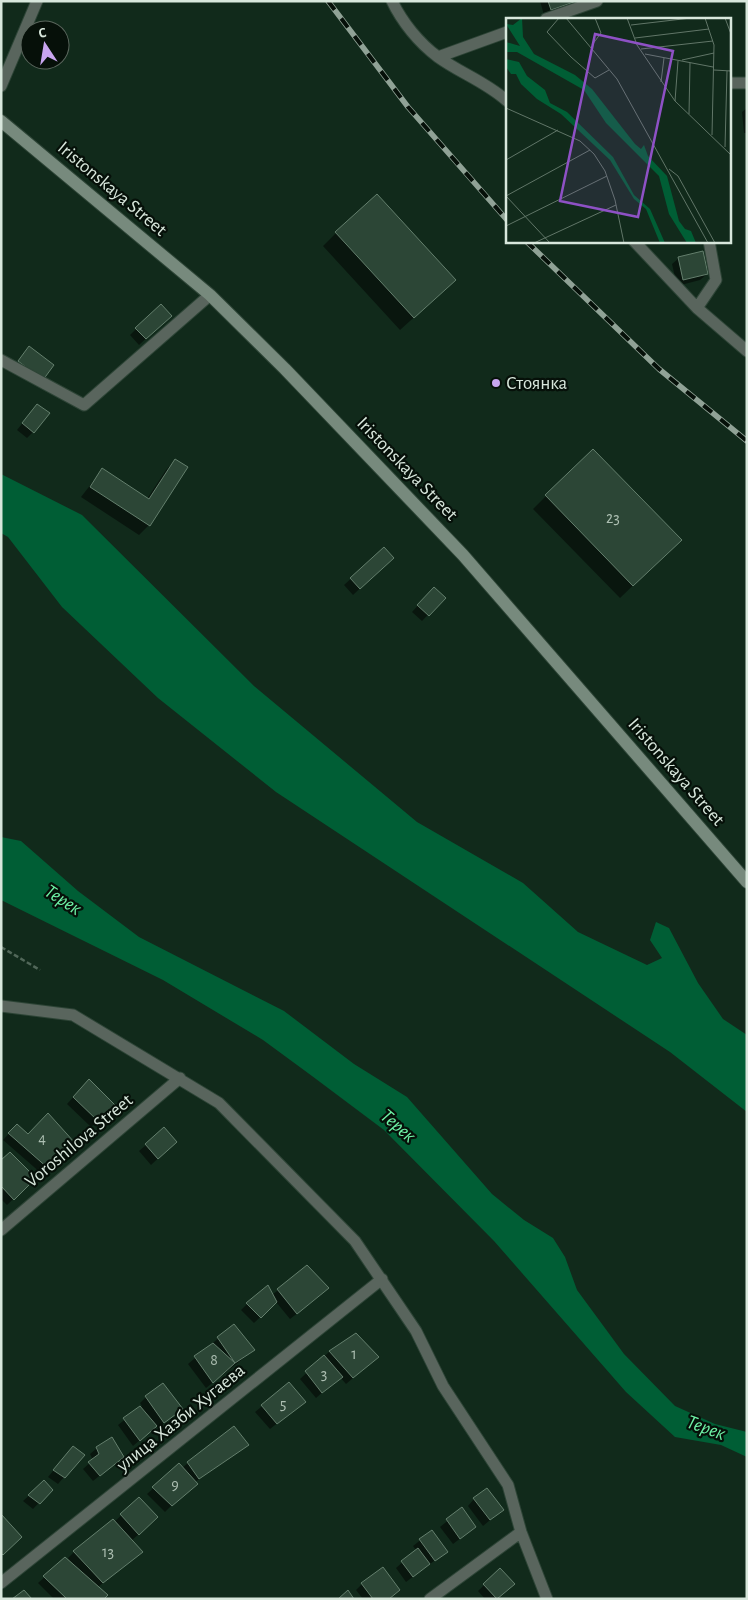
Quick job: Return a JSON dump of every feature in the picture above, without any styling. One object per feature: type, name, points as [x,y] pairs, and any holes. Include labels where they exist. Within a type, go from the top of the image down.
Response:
[{"type":"main road","name":"Iristonskaya Street","points":[[1,121],[210,295],[285,369],[463,555],[747,882]]},
{"type":"street","points":[[1,86],[37,1]]},
{"type":"street","points":[[392,1],[401,19],[438,57],[494,90],[506,100]]},
{"type":"street","points":[[549,18],[596,1]]},
{"type":"street","points":[[438,57],[506,32]]},
{"type":"street","points":[[730,83],[747,83]]},
{"type":"street","points":[[494,90],[506,89]]},
{"type":"street","points":[[635,242],[697,308],[747,351]]},
{"type":"street","points":[[697,308],[716,280],[709,242]]},
{"type":"street","points":[[1,360],[84,405],[210,295]]},
{"type":"street","points":[[1,1006],[73,1015],[219,1103],[355,1241],[416,1331],[443,1386],[508,1485],[521,1532],[547,1599]]},
{"type":"street","name":"Voroshilova Street","points":[[1,1230],[180,1078]]},
{"type":"street","name":"улица Хазби Хугаева","points":[[1,1583],[382,1280]]},
{"type":"street","points":[[430,1599],[521,1532]]},
{"type":"path","points":[[1,947],[40,970]]},
{"type":"water","points":[[1,474],[82,515],[254,686],[417,822],[523,883],[578,932],[647,965],[662,958],[650,940],[656,922],[669,928],[698,983],[723,1019],[747,1035],[747,1112],[670,1052],[276,792],[158,698],[62,607],[8,537],[1,533]]},
{"type":"water","name":"Терек","points":[[1,837],[21,841],[78,891],[139,937],[284,1011],[354,1064],[407,1097],[492,1194],[524,1220],[553,1238],[565,1257],[577,1290],[624,1354],[675,1406],[715,1424],[747,1432],[747,1457],[721,1445],[675,1437],[626,1392],[494,1241],[384,1130],[312,1076],[263,1040],[163,980],[1,900]]},
{"type":"building","points":[[548,1],[574,1],[574,2],[551,10]]},
{"type":"building","points":[[377,194],[456,280],[414,318],[335,232]]},
{"type":"building","points":[[703,251],[708,274],[683,280],[678,257]]},
{"type":"building","points":[[161,304],[172,316],[146,339],[135,328]]},
{"type":"building","points":[[29,346],[54,365],[43,380],[18,361]]},
{"type":"building","points":[[37,404],[50,413],[34,433],[22,423]]},
{"type":"building","points":[[593,449],[682,540],[633,586],[545,495]]},
{"type":"building","points":[[175,459],[188,467],[150,526],[90,487],[102,468],[149,499]]},
{"type":"building","points":[[384,547],[394,558],[360,589],[350,578]]},
{"type":"building","points":[[434,587],[446,598],[429,616],[417,605]]},
{"type":"building","points":[[89,1079],[116,1106],[98,1121],[73,1097]]},
{"type":"building","points":[[48,1113],[75,1143],[49,1169],[8,1133],[17,1124],[28,1134]]},
{"type":"building","points":[[164,1127],[177,1142],[158,1159],[145,1144]]},
{"type":"building","points":[[10,1152],[36,1178],[14,1200],[1,1186],[1,1160]]},
{"type":"building","points":[[307,1265],[329,1288],[297,1314],[277,1289]]},
{"type":"building","points":[[268,1285],[277,1302],[261,1318],[246,1303]]},
{"type":"building","points":[[234,1324],[255,1350],[235,1363],[217,1337]]},
{"type":"building","points":[[356,1333],[379,1357],[353,1378],[329,1351]]},
{"type":"building","points":[[213,1343],[235,1363],[213,1383],[194,1356]]},
{"type":"building","points":[[324,1355],[343,1377],[322,1393],[305,1371]]},
{"type":"building","points":[[289,1382],[306,1402],[277,1424],[261,1405]]},
{"type":"building","points":[[163,1383],[183,1409],[164,1423],[145,1396]]},
{"type":"building","points":[[140,1406],[157,1426],[140,1441],[123,1418]]},
{"type":"building","points":[[234,1426],[249,1445],[199,1479],[187,1462]]},
{"type":"building","points":[[112,1437],[124,1457],[100,1476],[88,1462],[99,1454],[96,1447]]},
{"type":"building","points":[[73,1446],[85,1455],[65,1478],[53,1470]]},
{"type":"building","points":[[179,1463],[198,1484],[172,1506],[152,1487]]},
{"type":"building","points":[[44,1480],[53,1490],[40,1504],[28,1495]]},
{"type":"building","points":[[487,1488],[504,1510],[490,1520],[473,1498]]},
{"type":"building","points":[[139,1497],[158,1517],[139,1535],[120,1514]]},
{"type":"building","points":[[462,1507],[476,1527],[460,1539],[446,1519]]},
{"type":"building","points":[[1,1514],[22,1537],[3,1555],[1,1553]]},
{"type":"building","points":[[113,1519],[143,1552],[103,1583],[73,1551]]},
{"type":"building","points":[[432,1530],[448,1552],[435,1561],[419,1539]]},
{"type":"building","points":[[418,1548],[430,1564],[413,1577],[401,1561]]},
{"type":"building","points":[[65,1557],[108,1595],[104,1599],[67,1599],[43,1576]]},
{"type":"building","points":[[383,1567],[400,1590],[389,1599],[373,1599],[361,1583]]},
{"type":"building","points":[[500,1568],[515,1584],[497,1599],[483,1584]]},
{"type":"building","points":[[24,1590],[32,1599],[12,1599]]},
{"type":"building","points":[[348,1590],[354,1599],[338,1599]]},
{"type":"railway","points":[[328,1],[408,107],[506,219]]},
{"type":"railway","points":[[527,242],[659,369],[747,441]]},
{"type":"place","name":"Стоянка","points":[[496,383]]}]
